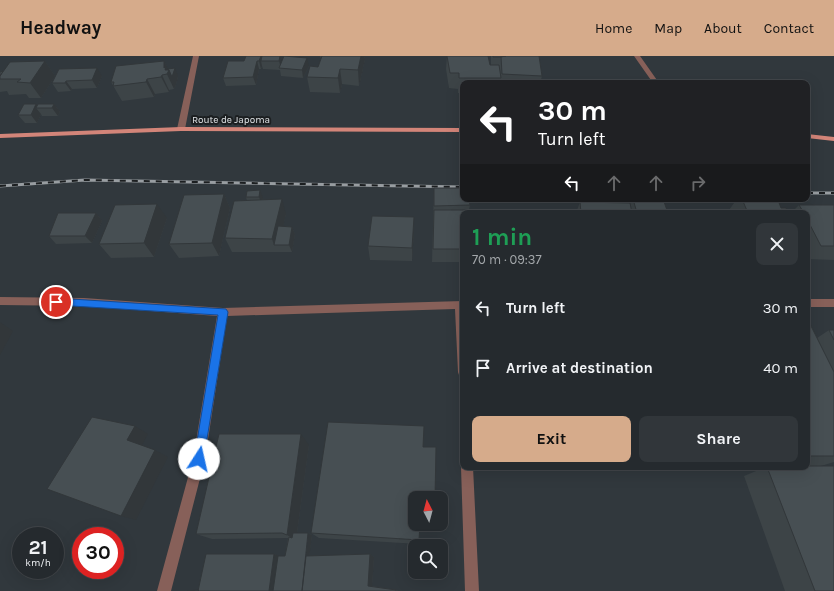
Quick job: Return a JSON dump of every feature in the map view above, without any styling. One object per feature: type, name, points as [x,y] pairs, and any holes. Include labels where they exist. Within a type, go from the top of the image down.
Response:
[{"type":"main road","name":"Route de Japoma","points":[[0,136],[181,129],[460,130]]},
{"type":"main road","points":[[810,136],[834,139]]},
{"type":"street","points":[[181,129],[196,56]]},
{"type":"street","points":[[637,56],[654,80]]},
{"type":"street","points":[[0,301],[84,302],[223,312],[460,305]]},
{"type":"street","points":[[810,303],[834,303]]},
{"type":"street","points":[[164,591],[199,459],[223,312]]},
{"type":"street","points":[[467,470],[472,591]]},
{"type":"building","points":[[246,56],[261,56],[259,61],[257,61],[253,77],[223,78],[228,61],[244,61]]},
{"type":"building","points":[[262,56],[280,56],[279,61],[261,61]]},
{"type":"building","points":[[284,56],[307,58],[302,70],[279,68]]},
{"type":"building","points":[[322,56],[361,56],[358,70],[340,69],[338,78],[307,77],[310,66],[318,67]]},
{"type":"building","points":[[447,56],[488,56],[490,65],[499,65],[501,78],[459,78],[459,73],[450,73]]},
{"type":"building","points":[[493,56],[506,56],[493,57]]},
{"type":"building","points":[[501,56],[539,56],[542,76],[502,74]]},
{"type":"building","points":[[45,61],[30,83],[17,82],[21,79],[0,79],[0,76],[10,62]]},
{"type":"building","points":[[164,61],[164,68],[166,67],[165,70],[169,70],[167,74],[162,75],[161,77],[147,79],[146,82],[113,86],[114,82],[111,82],[116,66]]},
{"type":"building","points":[[97,68],[92,80],[52,83],[59,69]]},
{"type":"building","points":[[175,68],[172,77],[168,69]]},
{"type":"building","points":[[24,104],[36,104],[31,115],[18,115]]},
{"type":"building","points":[[38,104],[54,104],[52,108],[36,108]]},
{"type":"building","points":[[434,188],[460,188],[460,202],[470,202],[470,205],[434,206]]},
{"type":"building","points":[[260,190],[259,197],[246,197],[247,191]]},
{"type":"building","points":[[224,194],[212,243],[169,244],[184,195]]},
{"type":"building","points":[[282,199],[272,239],[225,238],[234,201]]},
{"type":"building","points":[[580,202],[630,203],[631,210],[581,210]]},
{"type":"building","points":[[634,202],[664,202],[667,210],[636,210]]},
{"type":"building","points":[[743,202],[779,202],[781,208],[786,208],[787,210],[747,210]]},
{"type":"building","points":[[157,204],[144,243],[99,244],[115,205]]},
{"type":"building","points":[[799,205],[834,205],[834,246],[821,246],[810,225],[810,210],[802,210]]},
{"type":"building","points":[[434,210],[460,210],[460,249],[433,249]]},
{"type":"building","points":[[58,213],[96,213],[85,236],[49,236]]},
{"type":"building","points":[[372,216],[414,217],[412,248],[368,246]]},
{"type":"building","points":[[278,226],[292,227],[289,245],[274,245]]},
{"type":"building","points":[[810,324],[834,372],[834,456],[810,456]]},
{"type":"building","points":[[829,330],[834,330],[834,340]]},
{"type":"building","points":[[92,417],[135,426],[127,440],[155,450],[121,516],[47,489]]},
{"type":"building","points":[[328,422],[424,426],[423,447],[436,447],[435,491],[408,491],[408,531],[420,531],[419,539],[311,533]]},
{"type":"building","points":[[219,434],[301,434],[287,535],[282,533],[196,534]]},
{"type":"building","points":[[810,466],[834,466],[834,591],[815,591],[768,470],[810,470]]},
{"type":"building","points":[[293,533],[308,533],[302,591],[273,591],[278,556],[285,556],[289,537],[292,538]]},
{"type":"building","points":[[206,554],[274,554],[269,591],[198,591]]},
{"type":"building","points":[[370,554],[368,586],[396,591],[302,591],[306,556]]},
{"type":"railway","points":[[0,186],[85,180],[460,187]]},
{"type":"railway","points":[[810,193],[834,193]]},
{"type":"route","points":[[56,302],[84,302],[223,312],[199,459]]}]
